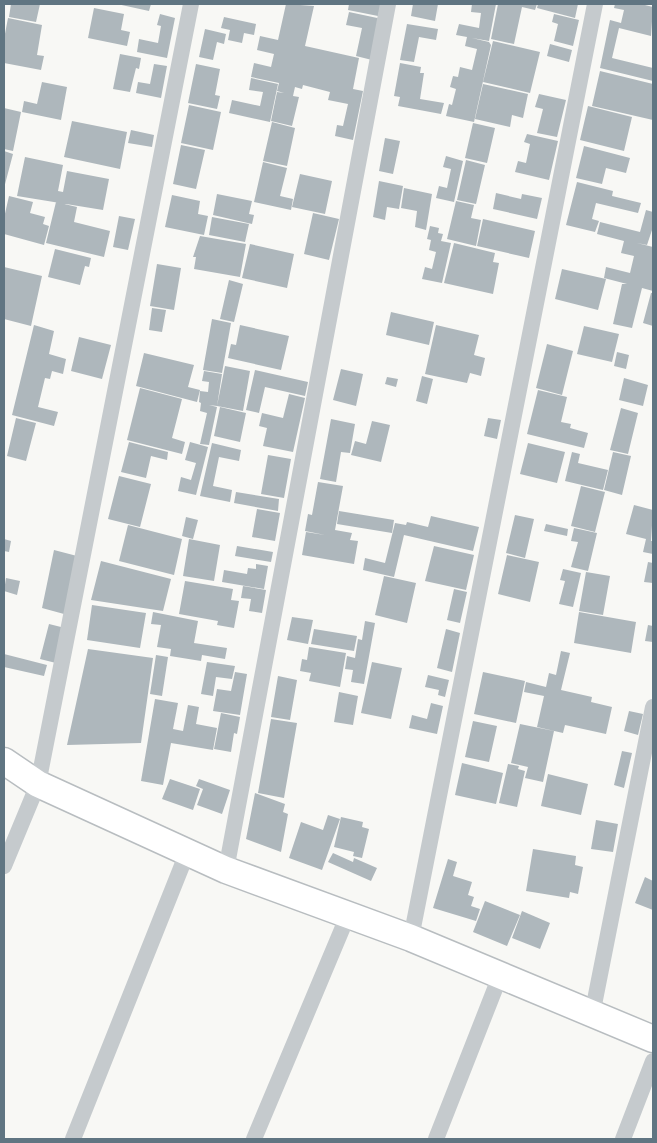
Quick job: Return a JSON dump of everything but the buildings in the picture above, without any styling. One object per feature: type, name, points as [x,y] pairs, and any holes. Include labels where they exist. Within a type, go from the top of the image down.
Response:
[{"type":"main road","points":[[4,761],[38,784],[226,870],[411,938],[653,1039]]},
{"type":"street","points":[[4,866],[38,784],[191,4]]},
{"type":"street","points":[[226,870],[388,4]]},
{"type":"street","points":[[411,938],[595,4]]},
{"type":"street","points":[[592,1015],[653,707]]},
{"type":"street","points":[[74,1139],[187,853]]},
{"type":"street","points":[[254,1139],[348,915]]},
{"type":"street","points":[[436,1139],[500,976]]},
{"type":"street","points":[[623,1139],[653,1061]]}]
